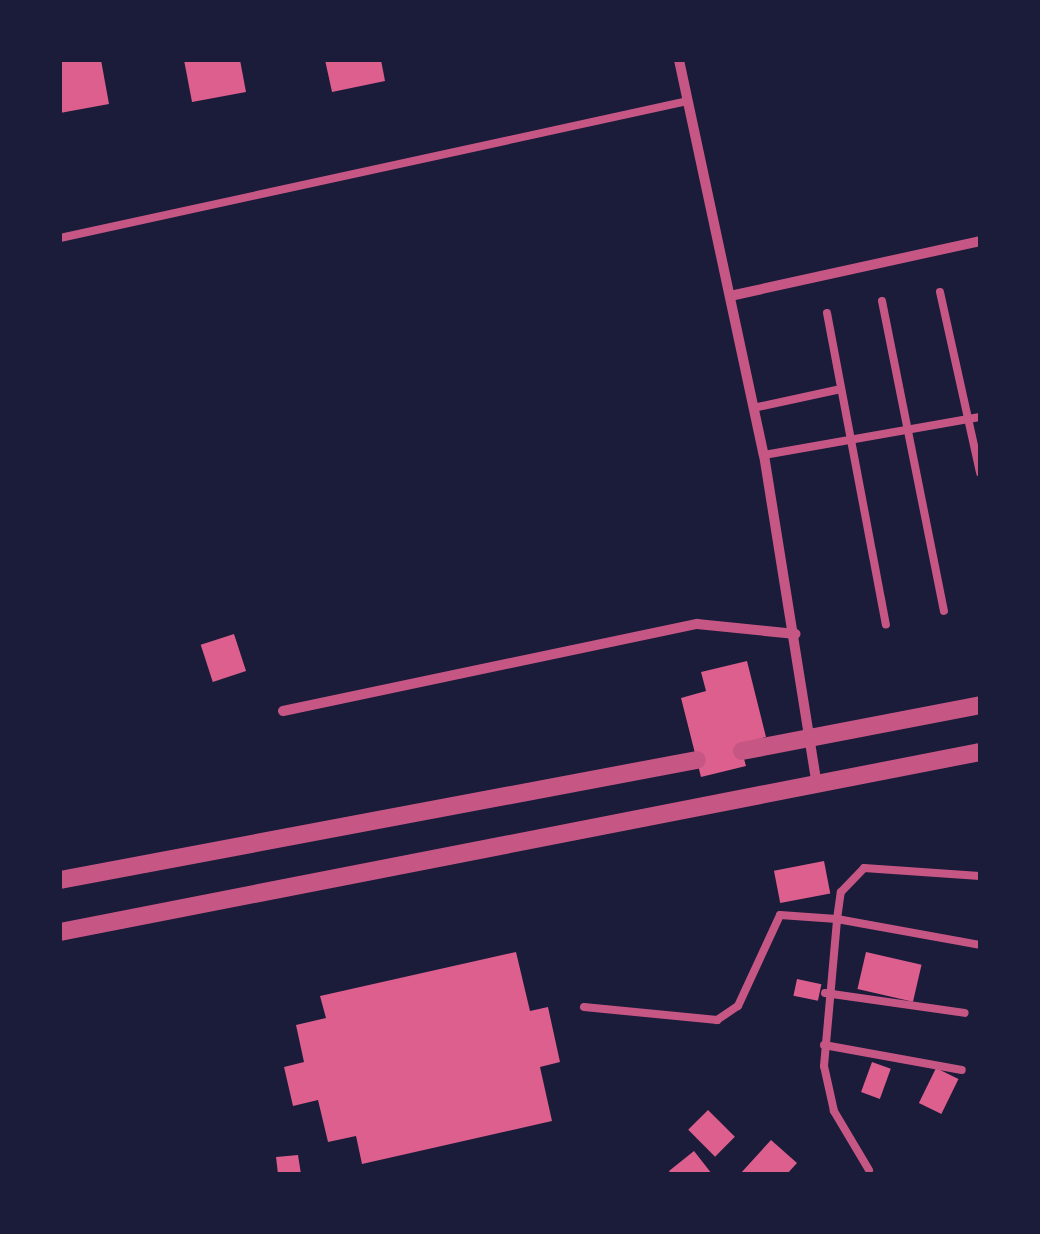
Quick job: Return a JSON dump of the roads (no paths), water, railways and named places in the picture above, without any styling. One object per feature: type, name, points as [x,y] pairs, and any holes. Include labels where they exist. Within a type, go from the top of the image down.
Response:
[{"type":"street","points":[[680,60],[764,455],[816,781]]},
{"type":"street","points":[[730,296],[980,241]]},
{"type":"street","points":[[283,712],[697,624],[795,634]]},
{"type":"street","points":[[742,751],[980,705]]},
{"type":"street","points":[[60,932],[816,781],[980,752]]},
{"type":"street","points":[[60,880],[696,760]]},
{"type":"lane","points":[[60,238],[688,102]]},
{"type":"lane","points":[[940,292],[980,472]]},
{"type":"lane","points":[[882,302],[944,611]]},
{"type":"lane","points":[[827,313],[886,624]]},
{"type":"lane","points":[[754,408],[842,389]]},
{"type":"lane","points":[[764,455],[980,417]]},
{"type":"lane","points":[[870,1170],[834,1111],[824,1046],[826,993],[841,892],[864,868],[980,876]]},
{"type":"lane","points":[[584,1007],[717,1020],[733,1014],[780,915],[837,918],[980,946]]},
{"type":"lane","points":[[826,993],[965,1013]]},
{"type":"lane","points":[[824,1046],[962,1070]]}]
